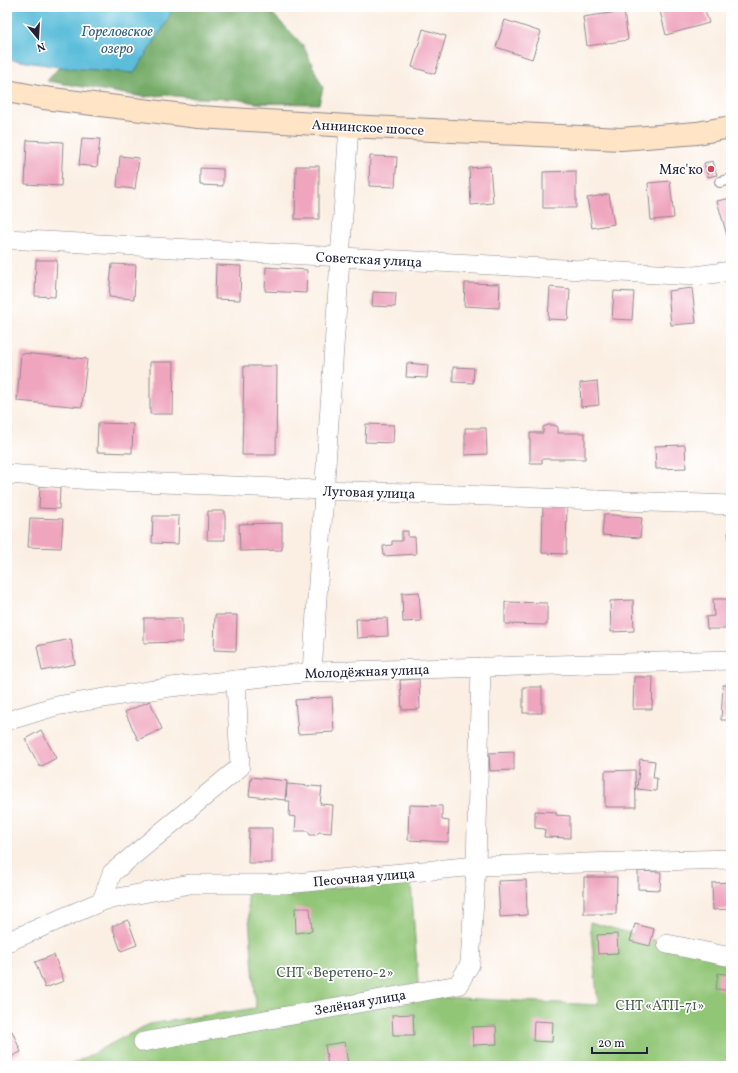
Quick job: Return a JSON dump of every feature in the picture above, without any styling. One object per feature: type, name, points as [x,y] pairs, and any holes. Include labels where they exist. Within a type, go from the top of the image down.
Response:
[{"type":"main road","name":"Аннинское шоссе","points":[[7,91],[44,98],[199,117],[349,126],[621,139],[697,134],[731,127]]},
{"type":"street","points":[[312,672],[349,126]]},
{"type":"street","name":"Советская улица","points":[[7,239],[695,276],[731,271]]},
{"type":"street","name":"Луговая улица","points":[[7,474],[93,480],[324,490],[731,505]]},
{"type":"street","name":"Молодёжная улица","points":[[7,721],[56,706],[171,687],[312,672],[731,660]]},
{"type":"street","name":"Зелёная улица","points":[[143,1042],[458,985],[470,964],[476,866],[481,667]]},
{"type":"street","points":[[102,901],[112,873],[240,766],[236,680]]},
{"type":"street","name":"Песочная улица","points":[[7,942],[102,901],[190,884],[285,884],[476,866],[731,859]]},
{"type":"street","points":[[667,944],[731,957]]},
{"type":"lane","points":[[720,182],[731,179]]},
{"type":"green space","points":[[174,7],[266,7],[303,45],[323,88],[319,104],[255,103],[236,99],[196,98],[165,95],[144,97],[47,81],[59,67],[134,73],[163,28]]},
{"type":"green space","name":"СНТ «Веретено-2»","points":[[411,883],[419,996],[598,1005],[590,922],[661,942],[731,957],[731,1066],[68,1066],[149,1024],[256,1008],[247,893]]},
{"type":"water","name":"Гореловское озеро","points":[[7,7],[174,7],[163,28],[134,73],[59,67],[7,59]]},
{"type":"building","points":[[659,7],[704,7],[709,23],[666,35]]},
{"type":"building","points":[[624,11],[628,40],[587,46],[583,17]]},
{"type":"building","points":[[505,20],[541,32],[532,59],[496,47]]},
{"type":"building","points":[[423,29],[446,36],[435,74],[412,67]]},
{"type":"building","points":[[82,138],[100,139],[97,167],[79,165]]},
{"type":"building","points":[[27,140],[63,142],[61,186],[25,184]]},
{"type":"building","points":[[120,156],[139,158],[135,189],[117,187]]},
{"type":"building","points":[[370,156],[397,157],[395,187],[369,186]]},
{"type":"building","name":"Мяс'ко","points":[[713,161],[717,175],[708,177],[704,163]]},
{"type":"building","points":[[296,166],[319,166],[319,219],[295,219]]},
{"type":"building","points":[[490,166],[493,203],[471,205],[469,168]]},
{"type":"building","points":[[200,168],[223,169],[223,186],[200,185]]},
{"type":"building","points":[[576,171],[576,208],[543,208],[543,172]]},
{"type":"building","points":[[670,181],[674,218],[651,220],[648,183]]},
{"type":"building","points":[[609,194],[614,224],[592,228],[587,198]]},
{"type":"building","points":[[731,198],[731,249],[717,201]]},
{"type":"building","points":[[36,260],[57,260],[55,297],[35,296]]},
{"type":"building","points":[[112,264],[136,265],[134,299],[109,297]]},
{"type":"building","points":[[216,265],[241,266],[240,300],[215,299]]},
{"type":"building","points":[[266,267],[307,270],[306,293],[265,291]]},
{"type":"building","points":[[465,283],[500,284],[499,308],[464,306]]},
{"type":"building","points":[[550,287],[570,289],[568,320],[548,319]]},
{"type":"building","points":[[692,288],[696,323],[671,325],[668,291]]},
{"type":"building","points":[[614,291],[634,292],[632,320],[612,319]]},
{"type":"building","points":[[373,292],[396,293],[395,307],[372,306]]},
{"type":"building","points":[[21,353],[87,359],[82,407],[17,401]]},
{"type":"building","points":[[150,362],[174,362],[173,414],[150,414]]},
{"type":"building","points":[[407,363],[428,365],[427,378],[406,377]]},
{"type":"building","points":[[244,366],[277,366],[276,455],[242,455]]},
{"type":"building","points":[[453,367],[474,368],[473,383],[453,382]]},
{"type":"building","points":[[597,381],[599,405],[581,407],[580,383]]},
{"type":"building","points":[[98,423],[133,424],[132,453],[97,452]]},
{"type":"building","points":[[366,424],[394,425],[393,443],[365,442]]},
{"type":"building","points":[[548,425],[558,427],[558,433],[585,433],[585,459],[542,459],[542,463],[530,463],[530,433],[543,433],[543,427]]},
{"type":"building","points":[[465,428],[486,428],[487,454],[465,455]]},
{"type":"building","points":[[685,445],[686,468],[656,469],[655,446]]},
{"type":"building","points":[[40,486],[60,487],[59,509],[39,508]]},
{"type":"building","points":[[543,504],[567,505],[566,554],[542,553]]},
{"type":"building","points":[[208,511],[225,511],[225,540],[207,540]]},
{"type":"building","points":[[604,514],[642,518],[640,538],[602,535]]},
{"type":"building","points":[[153,516],[179,516],[178,544],[152,543]]},
{"type":"building","points":[[30,518],[63,519],[61,548],[28,547]]},
{"type":"building","points":[[282,523],[282,550],[240,551],[239,524]]},
{"type":"building","points":[[402,531],[408,531],[408,537],[415,537],[416,554],[384,556],[383,546],[392,545],[392,541],[402,541]]},
{"type":"building","points":[[728,533],[731,533],[731,548],[730,548]]},
{"type":"building","points":[[419,592],[421,621],[403,622],[402,593]]},
{"type":"building","points":[[713,599],[731,599],[731,629],[707,629],[706,617],[714,616]]},
{"type":"building","points":[[633,600],[634,631],[611,632],[610,601]]},
{"type":"building","points":[[505,602],[547,603],[547,625],[505,624]]},
{"type":"building","points":[[215,615],[237,615],[236,651],[214,650]]},
{"type":"building","points":[[144,618],[182,618],[182,642],[144,643]]},
{"type":"building","points":[[387,618],[388,636],[357,638],[356,619]]},
{"type":"building","points":[[71,639],[75,664],[42,671],[37,646]]},
{"type":"building","points":[[634,677],[653,677],[652,709],[633,709]]},
{"type":"building","points":[[419,679],[420,709],[402,710],[400,680]]},
{"type":"building","points":[[723,685],[731,685],[731,720],[721,720]]},
{"type":"building","points":[[523,687],[542,687],[542,713],[523,713]]},
{"type":"building","points":[[332,697],[334,732],[298,734],[295,700]]},
{"type":"building","points":[[150,701],[162,729],[138,740],[125,712]]},
{"type":"building","points":[[41,730],[56,758],[40,767],[25,739]]},
{"type":"building","points":[[514,752],[514,770],[490,771],[489,753]]},
{"type":"building","points":[[640,759],[655,761],[653,778],[657,778],[656,791],[637,789]]},
{"type":"building","points":[[635,770],[636,807],[605,807],[605,771]]},
{"type":"building","points":[[251,777],[287,781],[285,800],[249,796]]},
{"type":"building","points":[[287,784],[322,787],[320,804],[333,805],[331,833],[319,832],[316,835],[310,835],[308,831],[295,831],[296,817],[289,816],[290,801],[286,801]]},
{"type":"building","points":[[409,805],[442,806],[442,820],[449,821],[448,842],[408,840]]},
{"type":"building","points":[[535,811],[556,812],[556,815],[570,816],[570,838],[544,837],[545,829],[535,828]]},
{"type":"building","points":[[249,828],[272,828],[272,863],[248,863]]},
{"type":"building","points":[[638,871],[661,872],[660,890],[638,889]]},
{"type":"building","points":[[584,877],[617,877],[616,914],[584,914]]},
{"type":"building","points":[[526,880],[527,915],[500,917],[498,881]]},
{"type":"building","points":[[731,882],[731,909],[713,910],[712,883]]},
{"type":"building","points":[[295,908],[310,908],[312,931],[296,933]]},
{"type":"building","points":[[128,920],[137,945],[121,951],[112,926]]},
{"type":"building","points":[[635,924],[654,929],[650,946],[630,941]]},
{"type":"building","points":[[617,934],[618,953],[598,954],[597,935]]},
{"type":"building","points":[[54,955],[64,981],[45,988],[35,962]]},
{"type":"building","points":[[718,973],[731,975],[731,991],[716,989]]},
{"type":"building","points":[[413,1014],[414,1035],[393,1035],[392,1015]]},
{"type":"building","points":[[534,1021],[553,1022],[552,1042],[533,1041]]},
{"type":"building","points":[[496,1026],[497,1044],[473,1045],[472,1027]]},
{"type":"building","points":[[12,1031],[21,1052],[10,1057],[7,1050],[7,1034]]},
{"type":"building","points":[[345,1042],[348,1066],[328,1066],[325,1045]]},
{"type":"place","name":"Мяс'ко","points":[[711,169]]},
{"type":"park label","name":"СНТ «АТП-71»","points":[[660,1005]]}]
